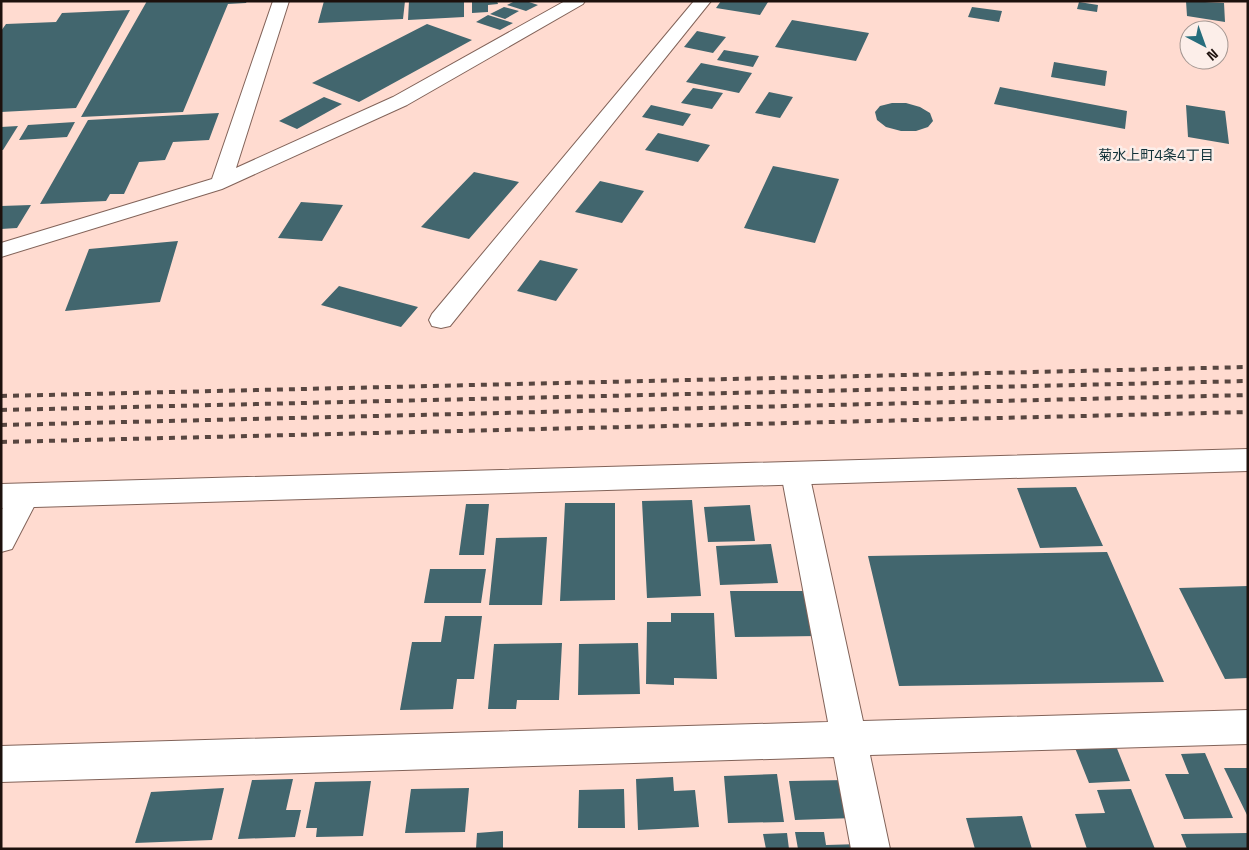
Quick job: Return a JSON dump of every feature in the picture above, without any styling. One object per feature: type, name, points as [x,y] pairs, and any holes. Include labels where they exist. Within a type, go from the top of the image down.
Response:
[{"type":"street","points":[[221,182],[281,1]]},
{"type":"street","points":[[1,250],[221,182],[400,101],[577,1]]},
{"type":"street","points":[[441,320],[703,1]]},
{"type":"street","points":[[1,540],[13,496],[1248,460]]},
{"type":"street","points":[[795,473],[871,849]]},
{"type":"street","points":[[1,764],[1248,727]]},
{"type":"building","points":[[147,1],[247,1],[246,3],[228,4],[183,112],[81,117]]},
{"type":"building","points":[[324,1],[405,1],[403,19],[318,23]]},
{"type":"building","points":[[409,1],[464,1],[464,17],[408,20]]},
{"type":"building","points":[[472,1],[497,1],[498,4],[488,5],[488,12],[472,13]]},
{"type":"building","points":[[515,1],[526,1],[538,5],[526,11],[507,5]]},
{"type":"building","points":[[721,1],[768,2],[760,15],[716,8]]},
{"type":"building","points":[[1186,1],[1224,3],[1225,20],[1187,16]]},
{"type":"building","points":[[1079,2],[1098,5],[1097,12],[1077,9]]},
{"type":"building","points":[[504,7],[519,11],[505,19],[490,14]]},
{"type":"building","points":[[972,7],[1002,11],[999,22],[968,17]]},
{"type":"building","points":[[130,10],[76,108],[1,112],[1,31],[6,24],[56,22],[62,13]]},
{"type":"building","points":[[488,15],[513,23],[500,30],[476,22]]},
{"type":"building","points":[[792,20],[869,33],[856,61],[775,47]]},
{"type":"building","points":[[427,24],[472,40],[359,102],[312,83]]},
{"type":"building","points":[[697,31],[726,37],[713,53],[684,47]]},
{"type":"building","points":[[724,50],[759,56],[753,67],[717,60]]},
{"type":"building","points":[[1054,62],[1107,71],[1105,86],[1051,77]]},
{"type":"building","points":[[701,63],[752,73],[739,93],[686,82]]},
{"type":"building","points":[[1000,87],[1127,111],[1125,129],[994,104]]},
{"type":"building","points":[[693,88],[723,93],[712,109],[681,103]]},
{"type":"building","points":[[769,92],[793,97],[780,118],[755,113]]},
{"type":"building","points":[[324,97],[342,104],[297,129],[279,121]]},
{"type":"building","points":[[892,103],[906,103],[920,107],[930,113],[933,121],[928,127],[916,131],[901,131],[886,127],[877,120],[875,112],[880,106]]},
{"type":"building","points":[[651,105],[691,114],[683,126],[642,117]]},
{"type":"building","points":[[1186,105],[1225,111],[1229,144],[1188,137]]},
{"type":"building","points":[[219,113],[209,140],[173,142],[165,160],[139,162],[124,194],[110,194],[106,201],[40,204],[88,120]]},
{"type":"building","points":[[75,122],[67,137],[19,140],[28,125]]},
{"type":"building","points":[[18,126],[3,150],[1,150],[1,127]]},
{"type":"building","points":[[658,133],[710,145],[698,162],[645,150]]},
{"type":"building","points":[[773,166],[839,179],[815,243],[744,228]]},
{"type":"building","points":[[474,172],[519,182],[469,239],[421,227]]},
{"type":"building","points":[[600,181],[644,191],[622,223],[575,212]]},
{"type":"building","points":[[301,202],[343,205],[322,241],[278,238]]},
{"type":"building","points":[[31,205],[17,228],[1,229],[1,206]]},
{"type":"building","points":[[178,241],[160,302],[65,311],[89,249]]},
{"type":"building","points":[[540,260],[578,269],[556,301],[517,291]]},
{"type":"building","points":[[339,286],[418,307],[401,327],[321,305]]},
{"type":"building","points":[[1076,487],[1103,546],[1040,548],[1017,488]]},
{"type":"building","points":[[692,500],[701,596],[647,598],[642,501]]},
{"type":"building","points":[[565,503],[615,503],[615,600],[560,601]]},
{"type":"building","points":[[466,504],[489,504],[484,555],[459,555]]},
{"type":"building","points":[[750,505],[755,541],[708,542],[704,507]]},
{"type":"building","points":[[547,537],[542,605],[489,605],[496,538]]},
{"type":"building","points":[[771,544],[778,583],[720,585],[716,546]]},
{"type":"building","points":[[1107,552],[1164,682],[899,686],[868,556]]},
{"type":"building","points":[[430,569],[486,569],[481,603],[424,603]]},
{"type":"building","points":[[1248,586],[1248,678],[1225,679],[1179,588]]},
{"type":"building","points":[[730,591],[812,591],[819,636],[735,637]]},
{"type":"building","points":[[671,613],[714,613],[717,679],[674,678],[674,685],[646,684],[647,622],[671,622]]},
{"type":"building","points":[[445,616],[482,616],[474,679],[457,679],[453,709],[400,710],[412,642],[441,642]]},
{"type":"building","points":[[562,643],[559,700],[517,700],[516,709],[488,709],[494,644]]},
{"type":"building","points":[[638,643],[640,694],[578,695],[579,644]]},
{"type":"building","points":[[1116,746],[1130,781],[1089,783],[1075,748]]},
{"type":"building","points":[[1205,753],[1233,818],[1184,819],[1165,774],[1189,774],[1181,754]]},
{"type":"building","points":[[1224,768],[1248,768],[1248,817]]},
{"type":"building","points":[[777,774],[784,822],[728,823],[724,776]]},
{"type":"building","points":[[673,777],[674,791],[695,790],[699,827],[638,830],[636,779]]},
{"type":"building","points":[[293,779],[286,810],[301,810],[295,837],[238,839],[252,780]]},
{"type":"building","points":[[847,780],[854,818],[795,820],[789,781]]},
{"type":"building","points":[[371,781],[363,836],[316,837],[317,828],[306,828],[315,782]]},
{"type":"building","points":[[224,788],[212,840],[135,843],[151,792]]},
{"type":"building","points":[[469,788],[465,832],[405,833],[411,789]]},
{"type":"building","points":[[624,789],[625,828],[578,828],[579,790]]},
{"type":"building","points":[[1131,789],[1155,849],[1087,849],[1075,814],[1105,813],[1097,790]]},
{"type":"building","points":[[1022,816],[1032,849],[975,849],[966,818]]},
{"type":"building","points":[[503,831],[503,849],[476,849],[477,833]]},
{"type":"building","points":[[795,832],[824,832],[826,845],[861,844],[862,849],[798,849]]},
{"type":"building","points":[[787,833],[789,849],[766,849],[763,834]]},
{"type":"building","points":[[1248,833],[1248,849],[1187,849],[1181,834]]},
{"type":"railway","points":[[1,396],[1248,367]]},
{"type":"railway","points":[[1,410],[1248,381]]},
{"type":"railway","points":[[1,425],[1248,395]]},
{"type":"railway","points":[[1,442],[1248,412]]},
{"type":"district","name":"菊水上町4条4丁目","points":[[1156,155]]}]
